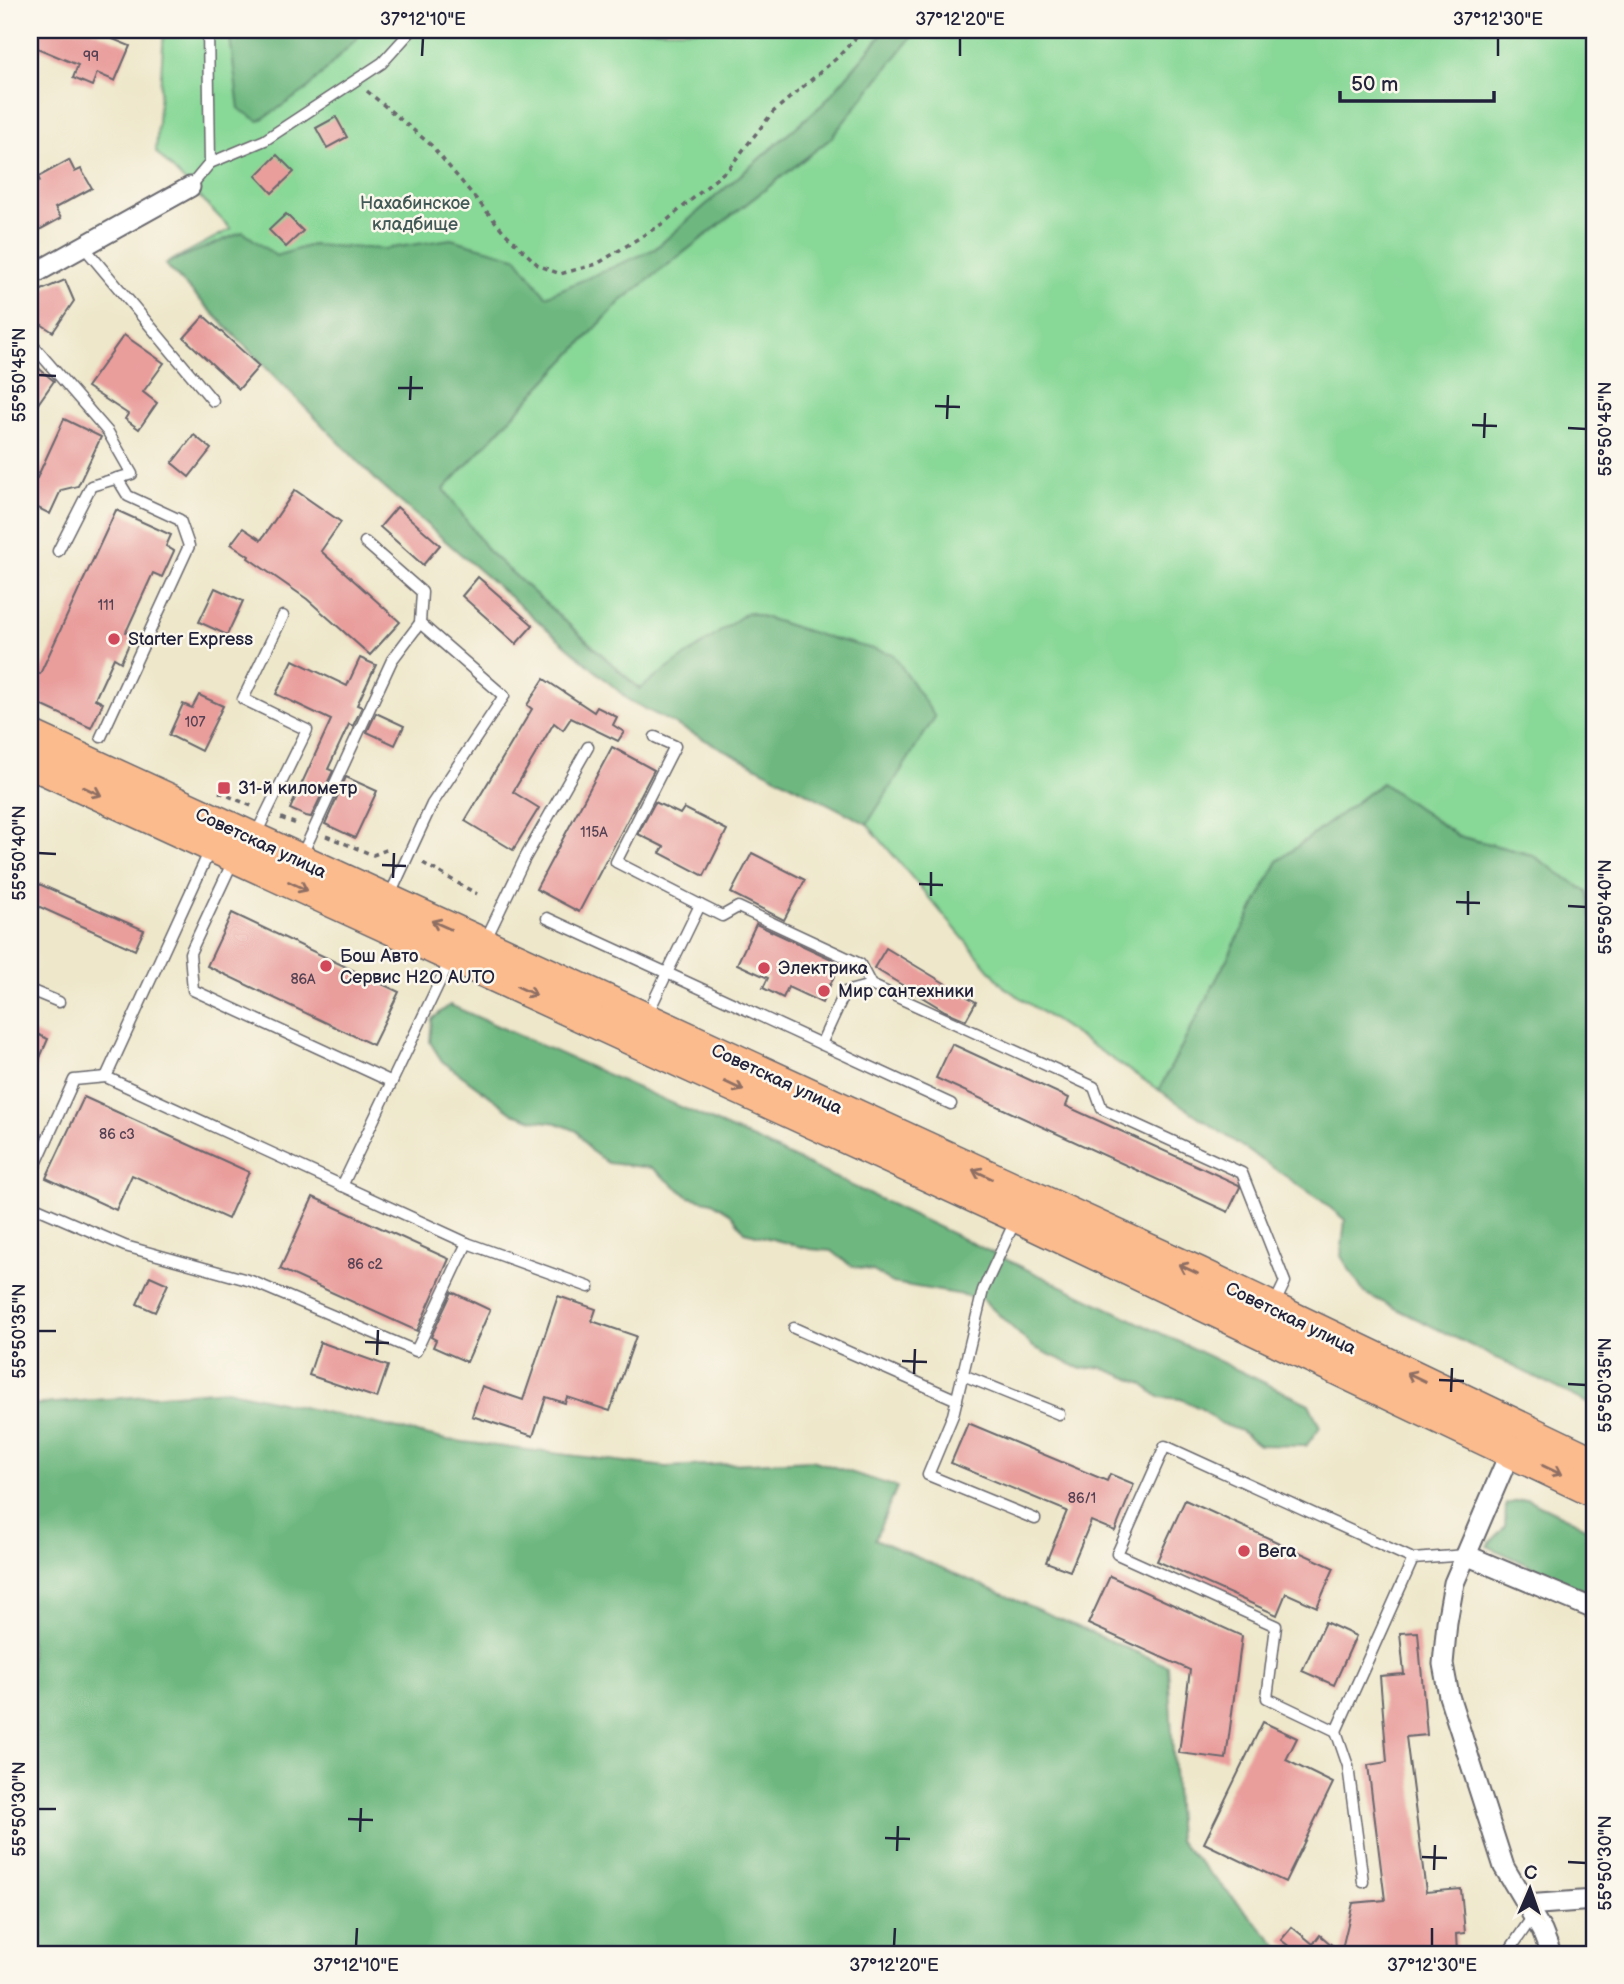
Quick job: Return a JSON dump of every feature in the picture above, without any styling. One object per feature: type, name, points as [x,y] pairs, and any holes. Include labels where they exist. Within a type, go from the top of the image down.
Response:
[{"type":"main road","name":"Советская улица","points":[[30,736],[242,839],[451,956],[1017,1216],[1516,1439]]},
{"type":"main road","name":"Советская улица","points":[[30,762],[299,860],[484,944],[1272,1308],[1516,1439]]},
{"type":"main road","points":[[1516,1439],[1594,1463]]},
{"type":"main road","points":[[1516,1439],[1594,1491]]},
{"type":"street","points":[[30,276],[190,187]]},
{"type":"street","points":[[1516,1439],[1454,1583],[1447,1622],[1444,1664],[1449,1696],[1504,1867],[1542,1931],[1551,1954]]},
{"type":"street","points":[[1465,1555],[1594,1609]]},
{"type":"street","points":[[1530,1911],[1594,1900]]},
{"type":"lane","points":[[208,30],[210,163]]},
{"type":"lane","points":[[190,187],[210,163],[265,140],[382,63],[412,30]]},
{"type":"lane","points":[[84,247],[213,401]]},
{"type":"lane","points":[[30,342],[108,432],[132,474],[91,486],[58,551]]},
{"type":"lane","points":[[101,737],[190,546],[180,520],[128,496],[117,478]]},
{"type":"lane","points":[[299,860],[392,660],[420,623],[422,592],[365,542]]},
{"type":"lane","points":[[106,1077],[307,730],[243,699],[283,616]]},
{"type":"lane","points":[[387,901],[432,804],[504,696],[420,623]]},
{"type":"lane","points":[[655,737],[674,746],[615,862],[722,916],[738,907],[860,964],[871,985],[1094,1087],[1102,1109],[1242,1173],[1284,1282],[1272,1308]]},
{"type":"lane","points":[[484,944],[525,858],[588,747]]},
{"type":"lane","points":[[242,839],[190,953],[192,990],[392,1082]]},
{"type":"lane","points":[[646,1019],[700,905]]},
{"type":"lane","points":[[547,918],[951,1104]]},
{"type":"lane","points":[[342,1186],[451,956]]},
{"type":"lane","points":[[821,1044],[845,992],[871,985]]},
{"type":"lane","points":[[30,990],[60,1002]]},
{"type":"lane","points":[[30,1177],[74,1080],[106,1077],[467,1243],[589,1287]]},
{"type":"lane","points":[[30,1205],[125,1246],[251,1281],[416,1351],[467,1243]]},
{"type":"lane","points":[[1017,1216],[983,1290],[953,1415],[928,1475],[1035,1519]]},
{"type":"lane","points":[[794,1328],[957,1400]]},
{"type":"lane","points":[[963,1375],[1059,1414]]},
{"type":"lane","points":[[1336,1731],[1267,1698],[1276,1626],[1116,1554],[1165,1446],[1413,1559],[1465,1555]]},
{"type":"lane","points":[[1363,1882],[1348,1766],[1336,1731],[1413,1559]]},
{"type":"lane","points":[[1507,1954],[1530,1911]]},
{"type":"path","points":[[354,81],[432,145],[504,232],[538,265],[560,274],[597,264],[665,222],[729,168],[773,112],[837,58],[863,30]]},
{"type":"path","points":[[216,791],[242,839],[313,831],[373,855],[389,849]]},
{"type":"path","points":[[423,863],[477,894]]},
{"type":"green space","name":"Нахабинское кладбище","points":[[164,30],[886,30],[824,103],[381,485],[165,264],[231,229],[156,152]]},
{"type":"green space","points":[[229,30],[365,30],[306,90],[259,121],[239,109]]},
{"type":"green space","points":[[886,30],[917,30],[830,139],[621,301],[444,489],[488,551],[639,689],[748,612],[819,635],[893,654],[935,717],[867,824],[630,701],[381,485],[165,264],[243,232],[276,256],[311,245],[384,249],[451,239],[516,257],[546,296],[655,249],[824,103]]},
{"type":"green space","points":[[917,30],[1594,30],[1594,933],[1586,892],[1532,855],[1458,836],[1382,783],[1278,861],[1159,1090],[1004,987],[867,824],[934,717],[819,635],[748,612],[640,689],[488,551],[444,489],[621,301],[830,139]]},
{"type":"green space","points":[[1382,783],[1458,836],[1532,855],[1587,892],[1594,933],[1594,1406],[1364,1293],[1341,1256],[1345,1220],[1322,1201],[1159,1090],[1278,861]]},
{"type":"green space","points":[[450,1005],[760,1142],[1309,1404],[1320,1427],[1306,1446],[1259,1445],[1241,1431],[1220,1423],[1202,1409],[1181,1399],[1159,1397],[1141,1383],[1100,1367],[1081,1369],[1033,1347],[981,1298],[893,1283],[873,1271],[850,1265],[832,1251],[810,1249],[745,1232],[731,1214],[712,1202],[689,1197],[652,1168],[608,1163],[590,1150],[577,1131],[557,1123],[534,1120],[513,1113],[442,1061],[430,1042],[432,1019]]},
{"type":"green space","points":[[227,1390],[447,1440],[666,1467],[812,1460],[897,1487],[875,1539],[1168,1666],[1178,1840],[1286,1954],[30,1954],[30,1405]]},
{"type":"green space","points":[[1527,1499],[1594,1531],[1594,1595],[1487,1546],[1505,1527],[1506,1504]]},
{"type":"building","points":[[30,30],[91,30],[130,46],[115,81],[97,73],[92,86],[73,78],[78,65],[30,45]]},
{"type":"building","points":[[336,117],[347,137],[327,148],[316,128]]},
{"type":"building","points":[[277,155],[294,172],[272,193],[256,176]]},
{"type":"building","points":[[69,160],[75,172],[81,169],[92,188],[55,208],[61,218],[30,235],[30,187],[40,181],[38,177]]},
{"type":"building","points":[[286,214],[303,231],[286,247],[269,230]]},
{"type":"building","points":[[65,280],[74,301],[53,332],[30,317],[30,295]]},
{"type":"building","points":[[204,316],[259,366],[239,389],[184,338]]},
{"type":"building","points":[[124,335],[164,363],[143,392],[157,403],[139,429],[125,419],[128,414],[87,387]]},
{"type":"building","points":[[30,361],[54,381],[30,415]]},
{"type":"building","points":[[64,419],[101,437],[78,486],[61,490],[50,514],[30,504],[30,474],[37,478]]},
{"type":"building","points":[[194,435],[211,449],[189,477],[172,463]]},
{"type":"building","points":[[295,490],[341,522],[321,551],[400,622],[370,655],[307,599],[231,544],[243,528],[261,540]]},
{"type":"building","points":[[397,507],[440,545],[423,565],[380,527]]},
{"type":"building","points":[[116,510],[171,535],[166,546],[174,551],[162,577],[153,573],[126,632],[133,635],[121,662],[114,658],[95,699],[103,703],[91,728],[30,700],[30,670],[40,674]]},
{"type":"building","points":[[478,577],[533,625],[516,644],[462,596]]},
{"type":"building","points":[[215,588],[243,601],[227,635],[199,622]]},
{"type":"building","points":[[360,658],[376,665],[357,705],[362,707],[353,726],[349,724],[328,769],[333,771],[311,817],[306,816],[290,809],[331,720],[276,694],[293,660],[347,686]]},
{"type":"building","points":[[544,679],[594,712],[597,707],[617,717],[613,725],[624,732],[618,741],[571,718],[563,730],[554,723],[513,792],[539,808],[513,850],[465,821],[532,709],[527,705]]},
{"type":"building","points":[[199,695],[223,706],[201,751],[169,735],[183,704],[192,708]]},
{"type":"building","points":[[376,713],[404,726],[395,745],[367,732]]},
{"type":"building","points":[[612,747],[654,770],[579,912],[536,889]]},
{"type":"building","points":[[346,777],[377,791],[355,838],[325,824]]},
{"type":"building","points":[[655,802],[680,814],[684,808],[727,830],[704,876],[660,853],[664,847],[638,834]]},
{"type":"building","points":[[752,853],[805,880],[784,920],[731,893]]},
{"type":"building","points":[[39,884],[144,930],[135,950],[31,903]]},
{"type":"building","points":[[232,913],[399,992],[373,1045],[207,966]]},
{"type":"building","points":[[756,924],[840,963],[822,1003],[788,987],[783,998],[763,988],[768,978],[737,964]]},
{"type":"building","points":[[886,948],[976,1002],[966,1020],[945,1011],[874,968]]},
{"type":"building","points":[[30,1031],[48,1039],[30,1081]]},
{"type":"building","points":[[952,1044],[1069,1098],[1066,1106],[1239,1185],[1228,1212],[936,1078]]},
{"type":"building","points":[[84,1097],[249,1172],[228,1219],[132,1175],[116,1210],[46,1178]]},
{"type":"building","points":[[313,1197],[449,1259],[417,1331],[280,1269]]},
{"type":"building","points":[[150,1276],[168,1284],[155,1312],[137,1304]]},
{"type":"building","points":[[452,1292],[490,1310],[467,1362],[433,1347],[436,1340],[431,1337]]},
{"type":"building","points":[[558,1296],[596,1309],[592,1321],[636,1336],[610,1411],[567,1397],[565,1403],[546,1397],[533,1436],[472,1416],[482,1386],[523,1400]]},
{"type":"building","points":[[320,1342],[388,1366],[377,1398],[309,1375]]},
{"type":"building","points":[[968,1423],[1107,1481],[1110,1474],[1134,1484],[1115,1531],[1091,1521],[1070,1571],[1046,1562],[1067,1511],[951,1463]]},
{"type":"building","points":[[1185,1500],[1334,1568],[1317,1607],[1286,1593],[1277,1615],[1157,1561]]},
{"type":"building","points":[[1110,1576],[1242,1636],[1226,1759],[1179,1753],[1190,1670],[1088,1624]]},
{"type":"building","points":[[1325,1622],[1356,1636],[1334,1685],[1302,1671]]},
{"type":"building","points":[[1418,1632],[1427,1735],[1406,1737],[1426,1892],[1461,1889],[1465,1933],[1456,1934],[1457,1954],[1299,1954],[1281,1940],[1292,1927],[1313,1944],[1320,1935],[1341,1953],[1353,1903],[1385,1900],[1368,1765],[1387,1762],[1380,1676],[1404,1674],[1400,1633]]},
{"type":"building","points":[[1263,1722],[1297,1738],[1286,1760],[1333,1783],[1285,1882],[1204,1843]]},
{"type":"place","name":"Starter Express","points":[[114,639]]},
{"type":"place","name":"31-й километр","points":[[224,788]]},
{"type":"place","name":"Бош Авто Сервис H2O AUTO","points":[[326,966]]},
{"type":"place","name":"Электрика","points":[[764,968]]},
{"type":"place","name":"Мир сантехники","points":[[824,991]]},
{"type":"place","name":"Вега","points":[[1244,1551]]}]
